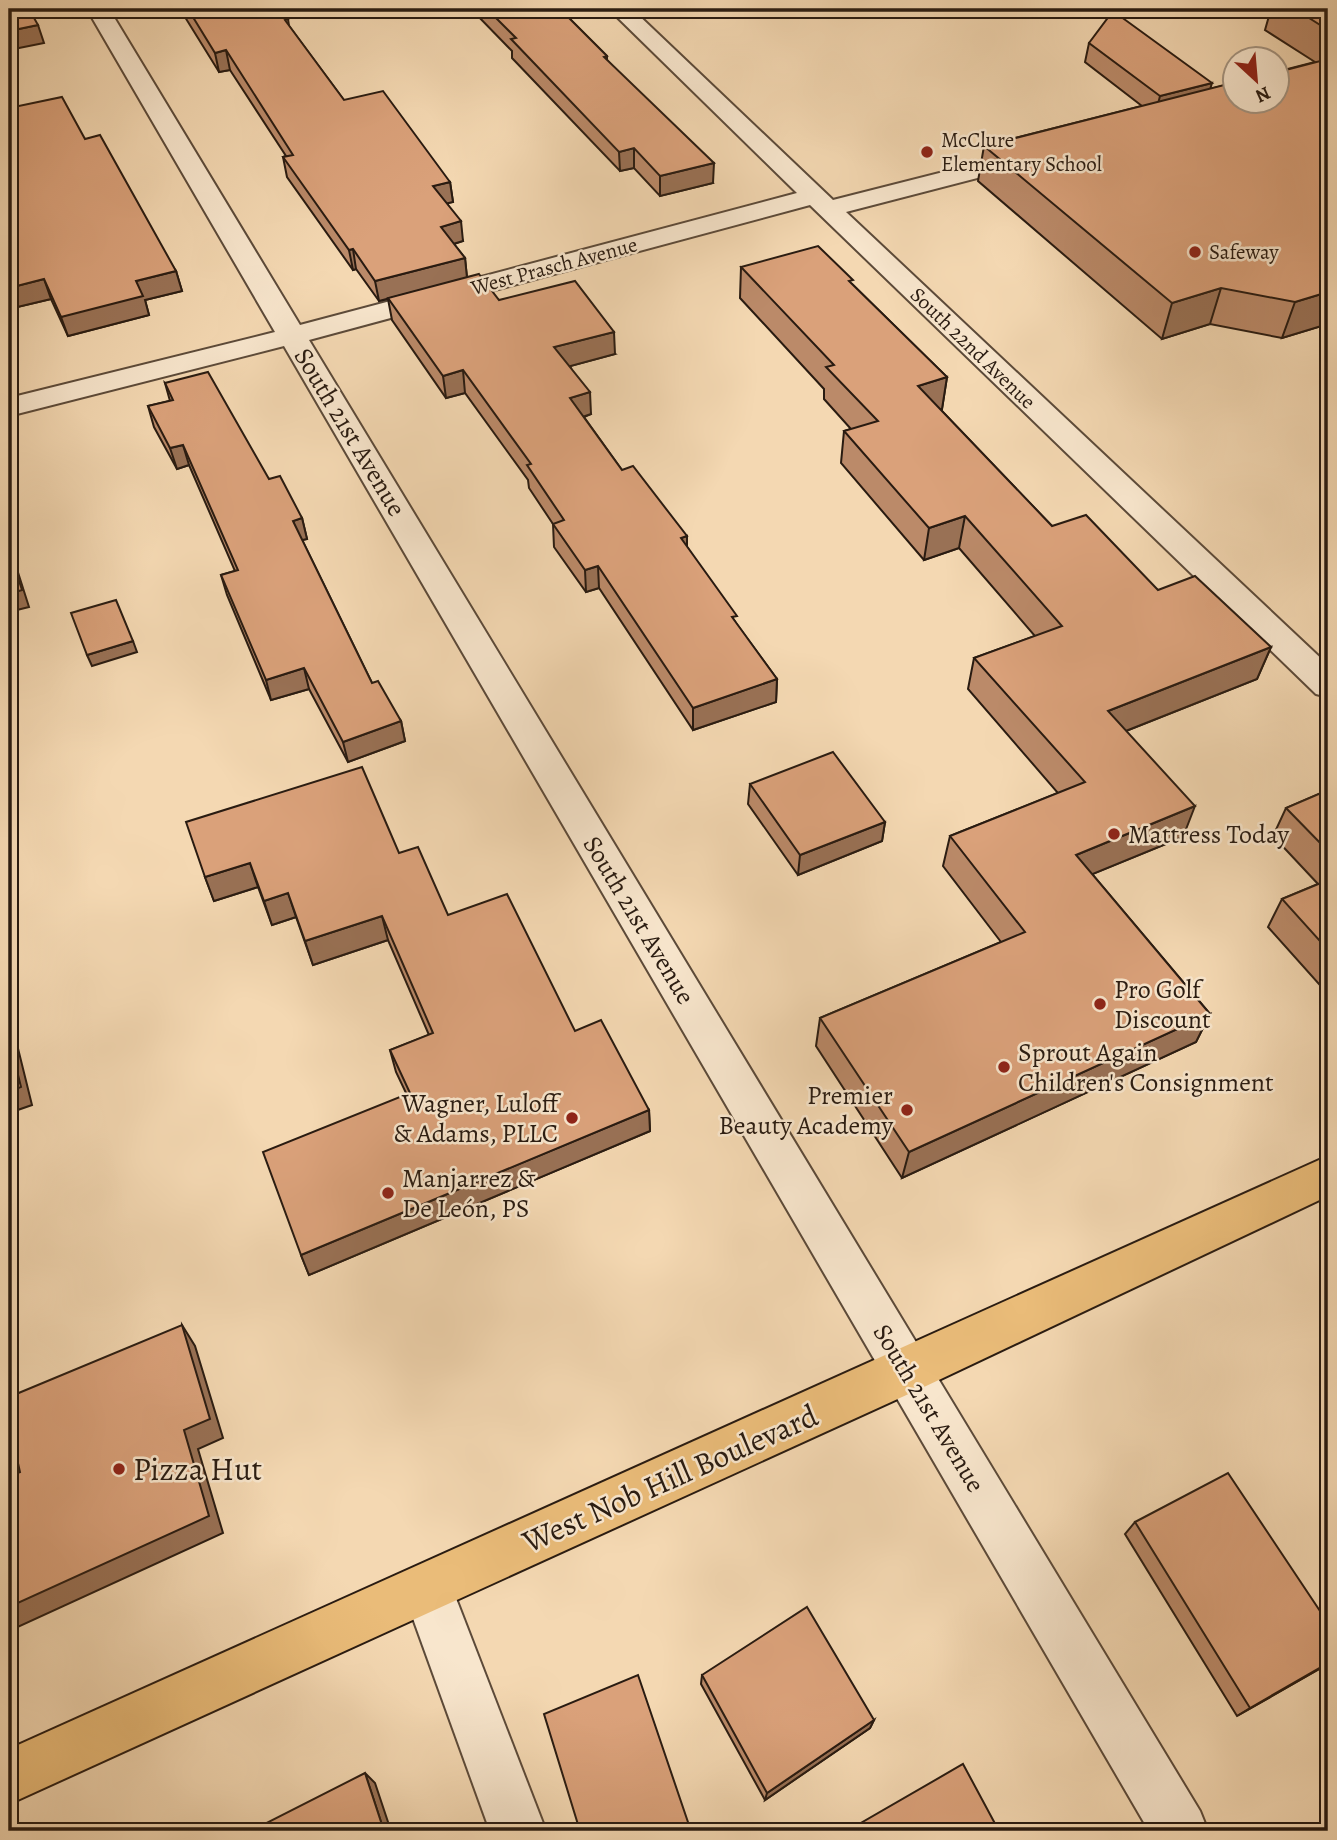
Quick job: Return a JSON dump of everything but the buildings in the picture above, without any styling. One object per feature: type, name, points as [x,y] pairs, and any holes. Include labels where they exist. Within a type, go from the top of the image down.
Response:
[{"type":"main road","name":"West Nob Hill Boulevard","points":[[9,1776],[906,1371],[1328,1175]]},
{"type":"street","name":"South 21st Avenue","points":[[98,9],[1180,1831]]},
{"type":"street","name":"South 22nd Avenue","points":[[620,9],[1328,685]]},
{"type":"street","name":"West Prasch Avenue","points":[[9,407],[821,202],[1051,152]]},
{"type":"street","points":[[427,1588],[518,1831]]},
{"type":"place","name":"McClure Elementary School","points":[[927,152]]},
{"type":"place","name":"Safeway","points":[[1195,252]]},
{"type":"place","name":"Mattress Today","points":[[1114,834]]},
{"type":"place","name":"Pro Golf Discount","points":[[1100,1004]]},
{"type":"place","name":"Sprout Again Children's Consignment","points":[[1004,1067]]},
{"type":"place","name":"Premier Beauty Academy","points":[[907,1110]]},
{"type":"place","name":"Wagner, Luloff & Adams, PLLC","points":[[572,1118]]},
{"type":"place","name":"Manjarrez & De León, PS","points":[[388,1193]]},
{"type":"place","name":"Pizza Hut","points":[[119,1469]]}]
